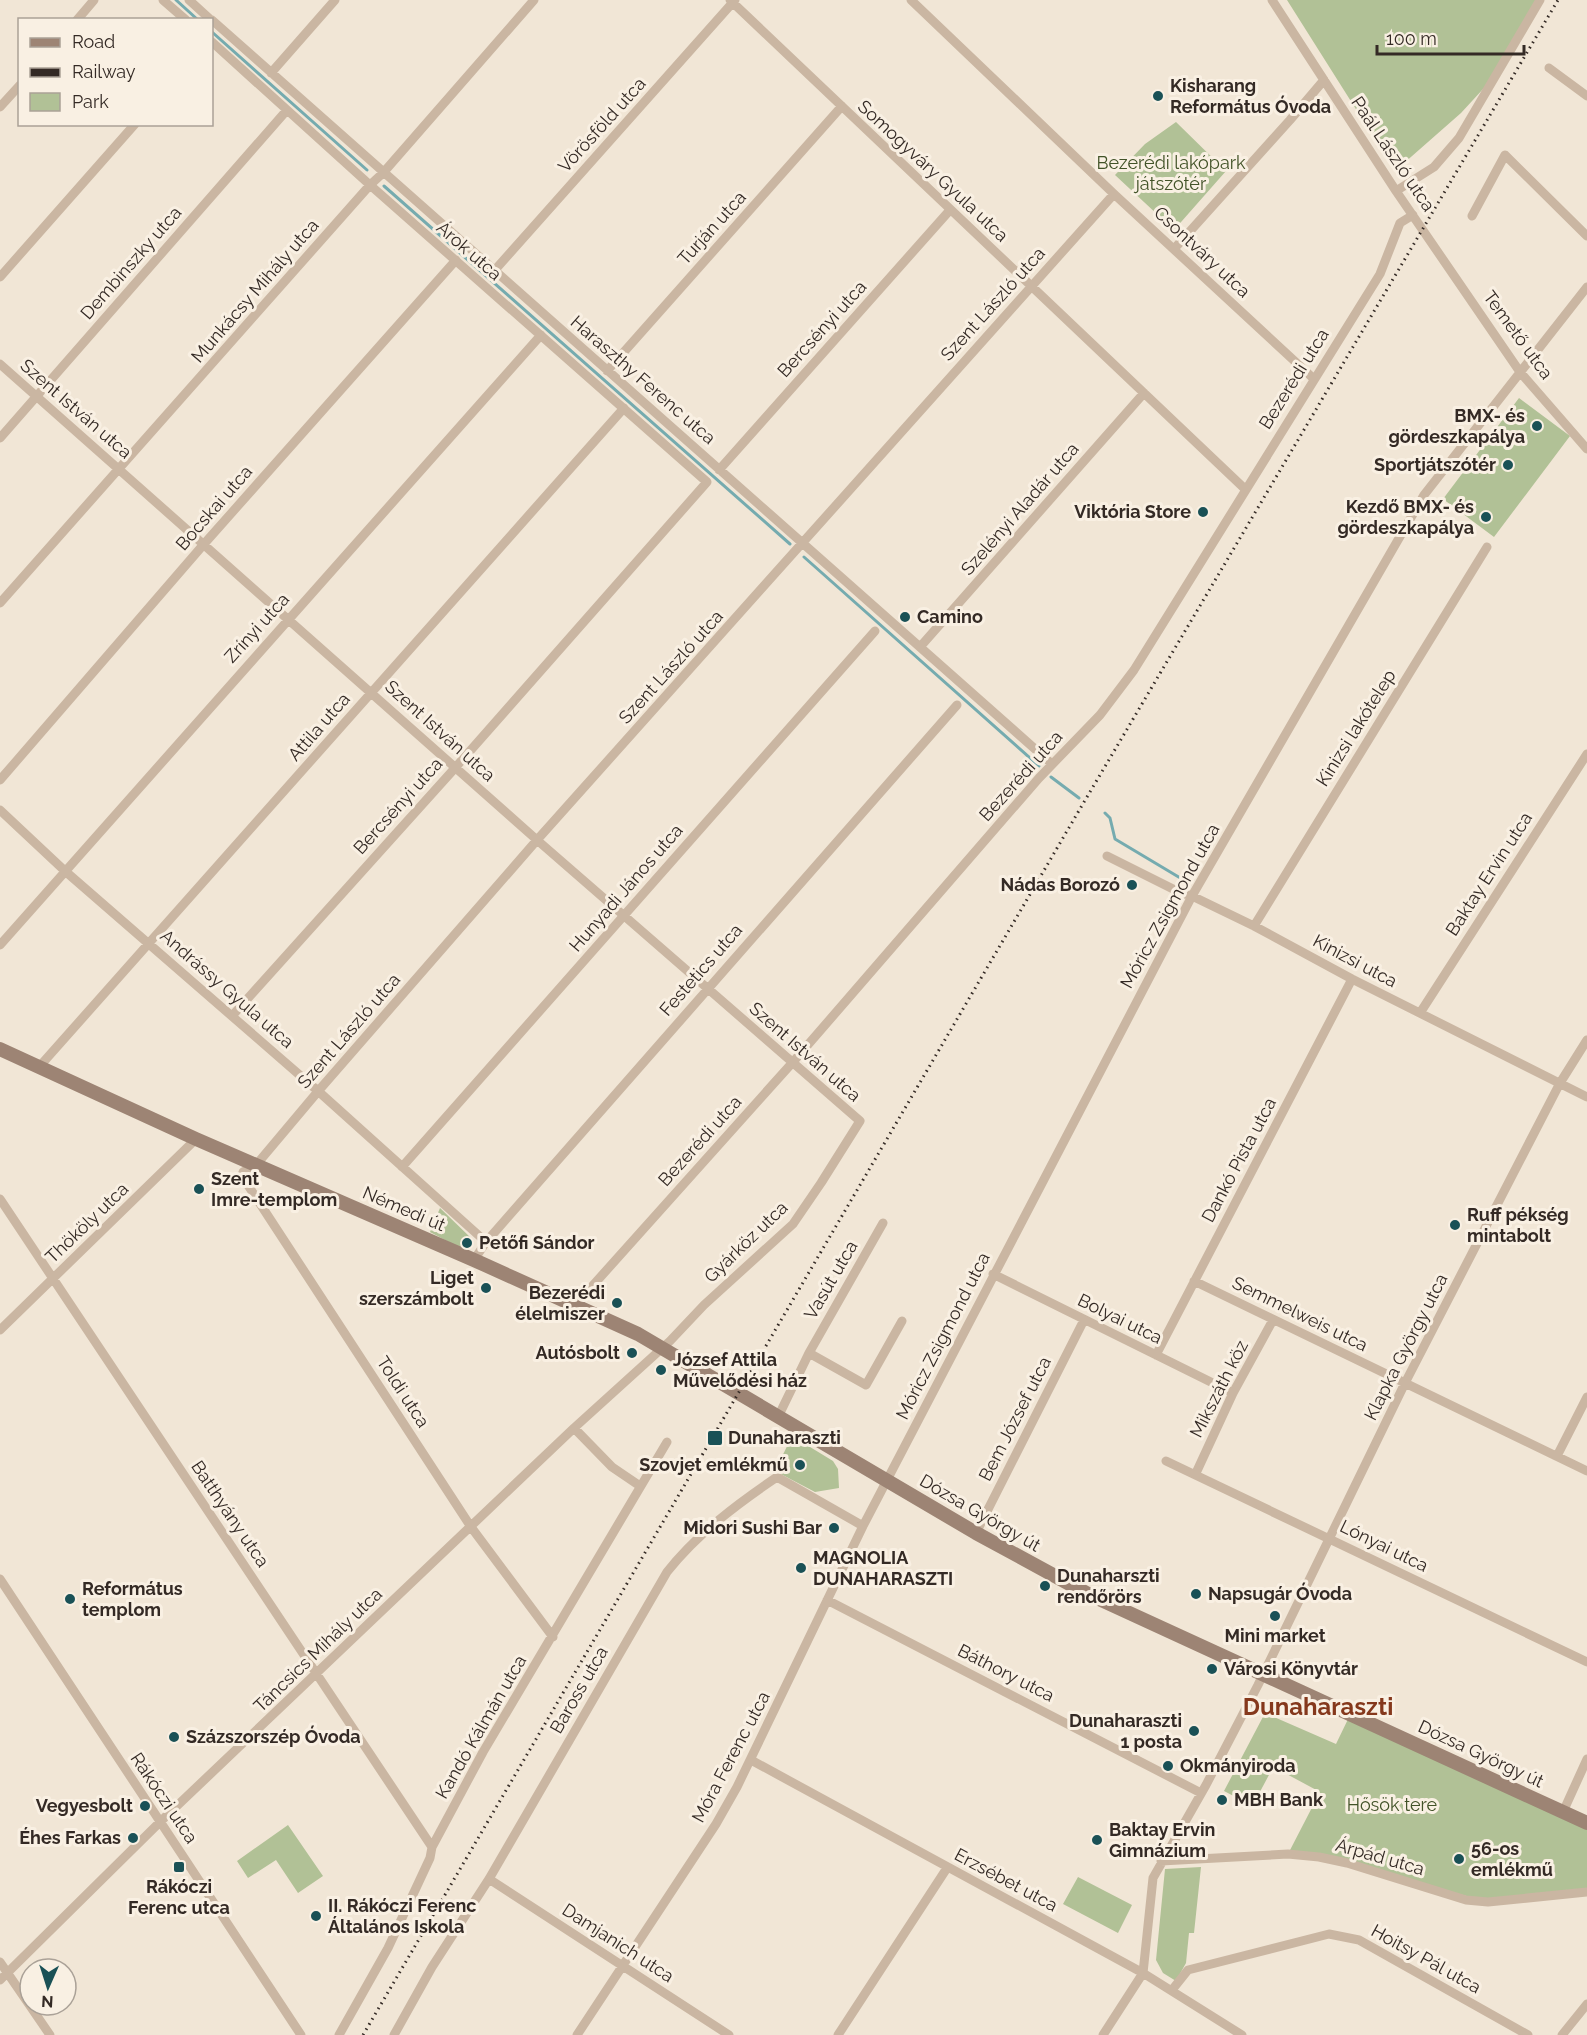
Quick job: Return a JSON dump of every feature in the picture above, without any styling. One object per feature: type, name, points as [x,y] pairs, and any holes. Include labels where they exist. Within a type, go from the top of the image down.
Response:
[{"type":"main road","name":"Némedi út","points":[[0,1049],[196,1139],[577,1305],[662,1346],[753,1401]]},
{"type":"main road","name":"Dózsa György út","points":[[753,1401],[976,1533],[1088,1594],[1587,1822]]},
{"type":"street","points":[[79,18],[94,0]]},
{"type":"street","points":[[163,0],[184,18]]},
{"type":"street","name":"Haraszthy Ferenc utca","points":[[189,0],[209,18]]},
{"type":"street","points":[[271,73],[335,0]]},
{"type":"street","name":"Munkácsy Mihály utca","points":[[0,603],[534,0]]},
{"type":"street","name":"Csontváry utca","points":[[911,0],[1114,194],[1314,379]]},
{"type":"street","name":"Paál László utca","points":[[1272,0],[1396,191],[1428,236]]},
{"type":"street","points":[[1396,191],[1434,167],[1459,138],[1540,0]]},
{"type":"street","name":"Somogyváry Gyula utca","points":[[732,1],[1245,489]]},
{"type":"street","name":"Vörösföld utca","points":[[494,271],[732,1]]},
{"type":"street","name":"Haraszthy Ferenc utca","points":[[213,22],[1052,764]]},
{"type":"street","name":"Árok utca","points":[[213,43],[707,482]]},
{"type":"street","points":[[1549,68],[1587,96]]},
{"type":"street","points":[[1174,249],[1324,80]]},
{"type":"street","points":[[0,107],[18,87]]},
{"type":"street","name":"Turján utca","points":[[607,371],[842,106]]},
{"type":"street","name":"Dembinszky utca","points":[[0,438],[287,110]]},
{"type":"street","points":[[0,277],[133,126]]},
{"type":"street","points":[[1472,216],[1504,155],[1587,236]]},
{"type":"street","name":"Szent László utca","points":[[256,1165],[537,840],[1114,194]]},
{"type":"street","name":"Bercsényi utca","points":[[719,470],[950,210]]},
{"type":"street","name":"Bezerédi utca","points":[[577,1305],[793,1062],[1052,764],[1100,715],[1134,670],[1380,274],[1400,223],[1413,215]]},
{"type":"street","name":"Temető utca","points":[[1428,236],[1520,372],[1587,449]]},
{"type":"street","name":"Bocskai utca","points":[[0,780],[204,544],[456,260]]},
{"type":"street","name":"Móricz Zsigmond utca","points":[[887,1479],[1192,896],[1424,495],[1587,287]]},
{"type":"street","name":"Zrínyi utca","points":[[0,945],[541,335]]},
{"type":"street","name":"Szent István utca","points":[[0,364],[455,768],[860,1121]]},
{"type":"street","name":"Szelényi Aladár utca","points":[[920,647],[1144,393]]},
{"type":"street","name":"Attila utca","points":[[39,1067],[624,408]]},
{"type":"street","name":"Bercsényi utca","points":[[232,1016],[707,482]]},
{"type":"street","name":"Kinizsi lakótelep","points":[[1254,926],[1487,547]]},
{"type":"street","name":"Hunyadi János utca","points":[[402,1167],[874,631]]},
{"type":"street","name":"Festetics utca","points":[[474,1260],[486,1242],[707,988],[957,705]]},
{"type":"street","name":"Baktay Ervin utca","points":[[1420,1013],[1587,754]]},
{"type":"street","name":"Andrássy Gyula utca","points":[[0,810],[65,871],[318,1091],[486,1242]]},
{"type":"street","name":"Kinizsi utca","points":[[1107,856],[1254,926],[1352,979],[1587,1097]]},
{"type":"street","name":"Dankó Pista utca","points":[[1156,1355],[1352,979]]},
{"type":"street","name":"Klapka György utca","points":[[1143,1973],[1153,1878],[1161,1861],[1201,1793],[1264,1673],[1405,1383],[1560,1083],[1587,1040]]},
{"type":"street","name":"Gyárköz utca","points":[[662,1346],[793,1224],[822,1183],[860,1121]]},
{"type":"street","name":"Thököly utca","points":[[0,1330],[196,1139]]},
{"type":"street","name":"Toldi utca","points":[[256,1165],[242,1176],[471,1527],[553,1637]]},
{"type":"street","name":"Batthyány utca","points":[[0,1199],[432,1847]]},
{"type":"street","name":"Vasút utca","points":[[779,1415],[809,1353],[883,1223]]},
{"type":"street","name":"Bolyai utca","points":[[993,1274],[1233,1393]]},
{"type":"street","name":"Semmelweis utca","points":[[1194,1281],[1587,1471]]},
{"type":"street","name":"Bem József utca","points":[[976,1533],[1084,1320]]},
{"type":"street","name":"Mikszáth köz","points":[[1196,1473],[1233,1393],[1273,1320]]},
{"type":"street","points":[[809,1353],[866,1385],[902,1321]]},
{"type":"street","name":"Táncsics Mihály utca","points":[[4,1976],[160,1822],[662,1346]]},
{"type":"street","points":[[1557,1456],[1587,1397]]},
{"type":"street","points":[[574,1428],[612,1467],[640,1486]]},
{"type":"street","name":"Kandó Kálmán utca","points":[[339,2035],[388,1948],[430,1858],[432,1847],[483,1752],[667,1442]]},
{"type":"street","name":"Lónyai utca","points":[[1166,1461],[1196,1473],[1587,1662]]},
{"type":"street","name":"Baross utca","points":[[394,2035],[432,1967],[489,1879],[667,1572],[685,1550],[738,1505],[777,1477],[863,1526]]},
{"type":"street","name":"Móra Ferenc utca","points":[[577,2035],[716,1824],[751,1760],[887,1479]]},
{"type":"street","name":"Rákóczi utca","points":[[0,1579],[302,2035]]},
{"type":"street","name":"Báthory utca","points":[[827,1600],[1201,1793]]},
{"type":"street","name":"Erzsébet utca","points":[[751,1760],[1143,1973],[1242,2035]]},
{"type":"street","points":[[1563,1812],[1587,1760]]},
{"type":"street","name":"Árpád utca","points":[[1161,1861],[1288,1854],[1347,1863],[1466,1900],[1488,1902],[1587,1893]]},
{"type":"street","points":[[838,2035],[947,1868]]},
{"type":"street","name":"Damjanich utca","points":[[489,1879],[729,2035]]},
{"type":"street","name":"Hoitsy Pál utca","points":[[1172,1990],[1188,1970],[1329,1934],[1359,1940],[1528,2035]]},
{"type":"street","points":[[0,1962],[4,1976],[50,2035]]},
{"type":"street","points":[[1103,2035],[1143,1973]]},
{"type":"street","points":[[1562,2035],[1587,2004]]},
{"type":"green space","points":[[1287,0],[1541,0],[1507,63],[1461,113],[1395,171]]},
{"type":"green space","name":"Bezerédi lakópark játszótér","points":[[1176,122],[1226,171],[1174,230],[1115,175],[1145,144]]},
{"type":"green space","name":"Sportjátszótér","points":[[1519,398],[1570,436],[1494,537],[1443,499]]},
{"type":"green space","points":[[440,1208],[471,1238],[464,1248],[430,1232]]},
{"type":"green space","points":[[792,1436],[833,1461],[838,1469],[839,1488],[815,1492],[775,1471]]},
{"type":"green space","name":"Hősök tere","points":[[1265,1713],[1336,1744],[1351,1713],[1587,1817],[1587,1892],[1488,1902],[1347,1863],[1288,1854],[1320,1792],[1281,1771],[1270,1773],[1254,1803],[1249,1804],[1224,1791]]},
{"type":"green space","points":[[288,1825],[323,1876],[298,1893],[276,1860],[248,1878],[237,1861]]},
{"type":"green space","points":[[1201,1867],[1194,1933],[1189,1933],[1186,1963],[1176,1981],[1163,1973],[1156,1960],[1165,1869]]},
{"type":"green space","points":[[1078,1877],[1132,1905],[1118,1933],[1063,1904]]},
{"type":"waterway","points":[[176,0],[196,18]]},
{"type":"waterway","points":[[213,33],[367,170]]},
{"type":"waterway","points":[[384,186],[790,544]]},
{"type":"waterway","points":[[804,557],[1039,766]]},
{"type":"waterway","points":[[1051,777],[1079,798]]},
{"type":"waterway","points":[[1105,813],[1110,818],[1115,839],[1187,882]]},
{"type":"railway","points":[[363,2035],[1084,802],[1558,0]]},
{"type":"place","name":"Kisharang Református Óvoda","points":[[1158,96]]},
{"type":"place","name":"BMX- és gördeszkapálya","points":[[1537,426]]},
{"type":"place","name":"Sportjátszótér","points":[[1508,465]]},
{"type":"place","name":"Viktória Store","points":[[1203,512]]},
{"type":"place","name":"Kezdő BMX- és gördeszkapálya","points":[[1486,517]]},
{"type":"place","name":"Camino","points":[[905,617]]},
{"type":"place","name":"Nádas Borozó","points":[[1132,885]]},
{"type":"place","name":"Szent Imre-templom","points":[[199,1189]]},
{"type":"place","name":"Ruff pékség mintabolt","points":[[1455,1225]]},
{"type":"place","name":"Petőfi Sándor","points":[[467,1243]]},
{"type":"place","name":"Liget szerszámbolt","points":[[486,1288]]},
{"type":"place","name":"Bezerédi élelmiszer","points":[[617,1303]]},
{"type":"place","name":"Autósbolt","points":[[632,1353]]},
{"type":"place","name":"József Attila Művelődési ház","points":[[661,1370]]},
{"type":"place","name":"Dunaharaszti","points":[[715,1438]]},
{"type":"place","name":"Szovjet emlékmű","points":[[800,1465]]},
{"type":"place","name":"Midori Sushi Bar","points":[[834,1528]]},
{"type":"place","name":"MAGNOLIA DUNAHARASZTI","points":[[801,1568]]},
{"type":"place","name":"Dunaharszti rendőrörs","points":[[1045,1586]]},
{"type":"place","name":"Napsugár Óvoda","points":[[1196,1594]]},
{"type":"place","name":"Református templom","points":[[70,1599]]},
{"type":"place","name":"Mini market","points":[[1275,1616]]},
{"type":"place","name":"Városi Könyvtár","points":[[1212,1669]]},
{"type":"place","name":"Dunaharaszti 1 posta","points":[[1194,1731]]},
{"type":"place","name":"Százszorszép Óvoda","points":[[174,1737]]},
{"type":"place","name":"Okmányiroda","points":[[1168,1766]]},
{"type":"place","name":"MBH Bank","points":[[1222,1800]]},
{"type":"place","name":"Vegyesbolt","points":[[145,1806]]},
{"type":"place","name":"Éhes Farkas","points":[[133,1838]]},
{"type":"place","name":"Baktay Ervin Gimnázium","points":[[1097,1840]]},
{"type":"place","name":"56-os emlékmű","points":[[1459,1859]]},
{"type":"place","name":"Rákóczi Ferenc utca","points":[[179,1867]]},
{"type":"place","name":"II. Rákóczi Ferenc Általános Iskola","points":[[316,1916]]},
{"type":"district","name":"Dunaharaszti","points":[[1318,1707]]}]
